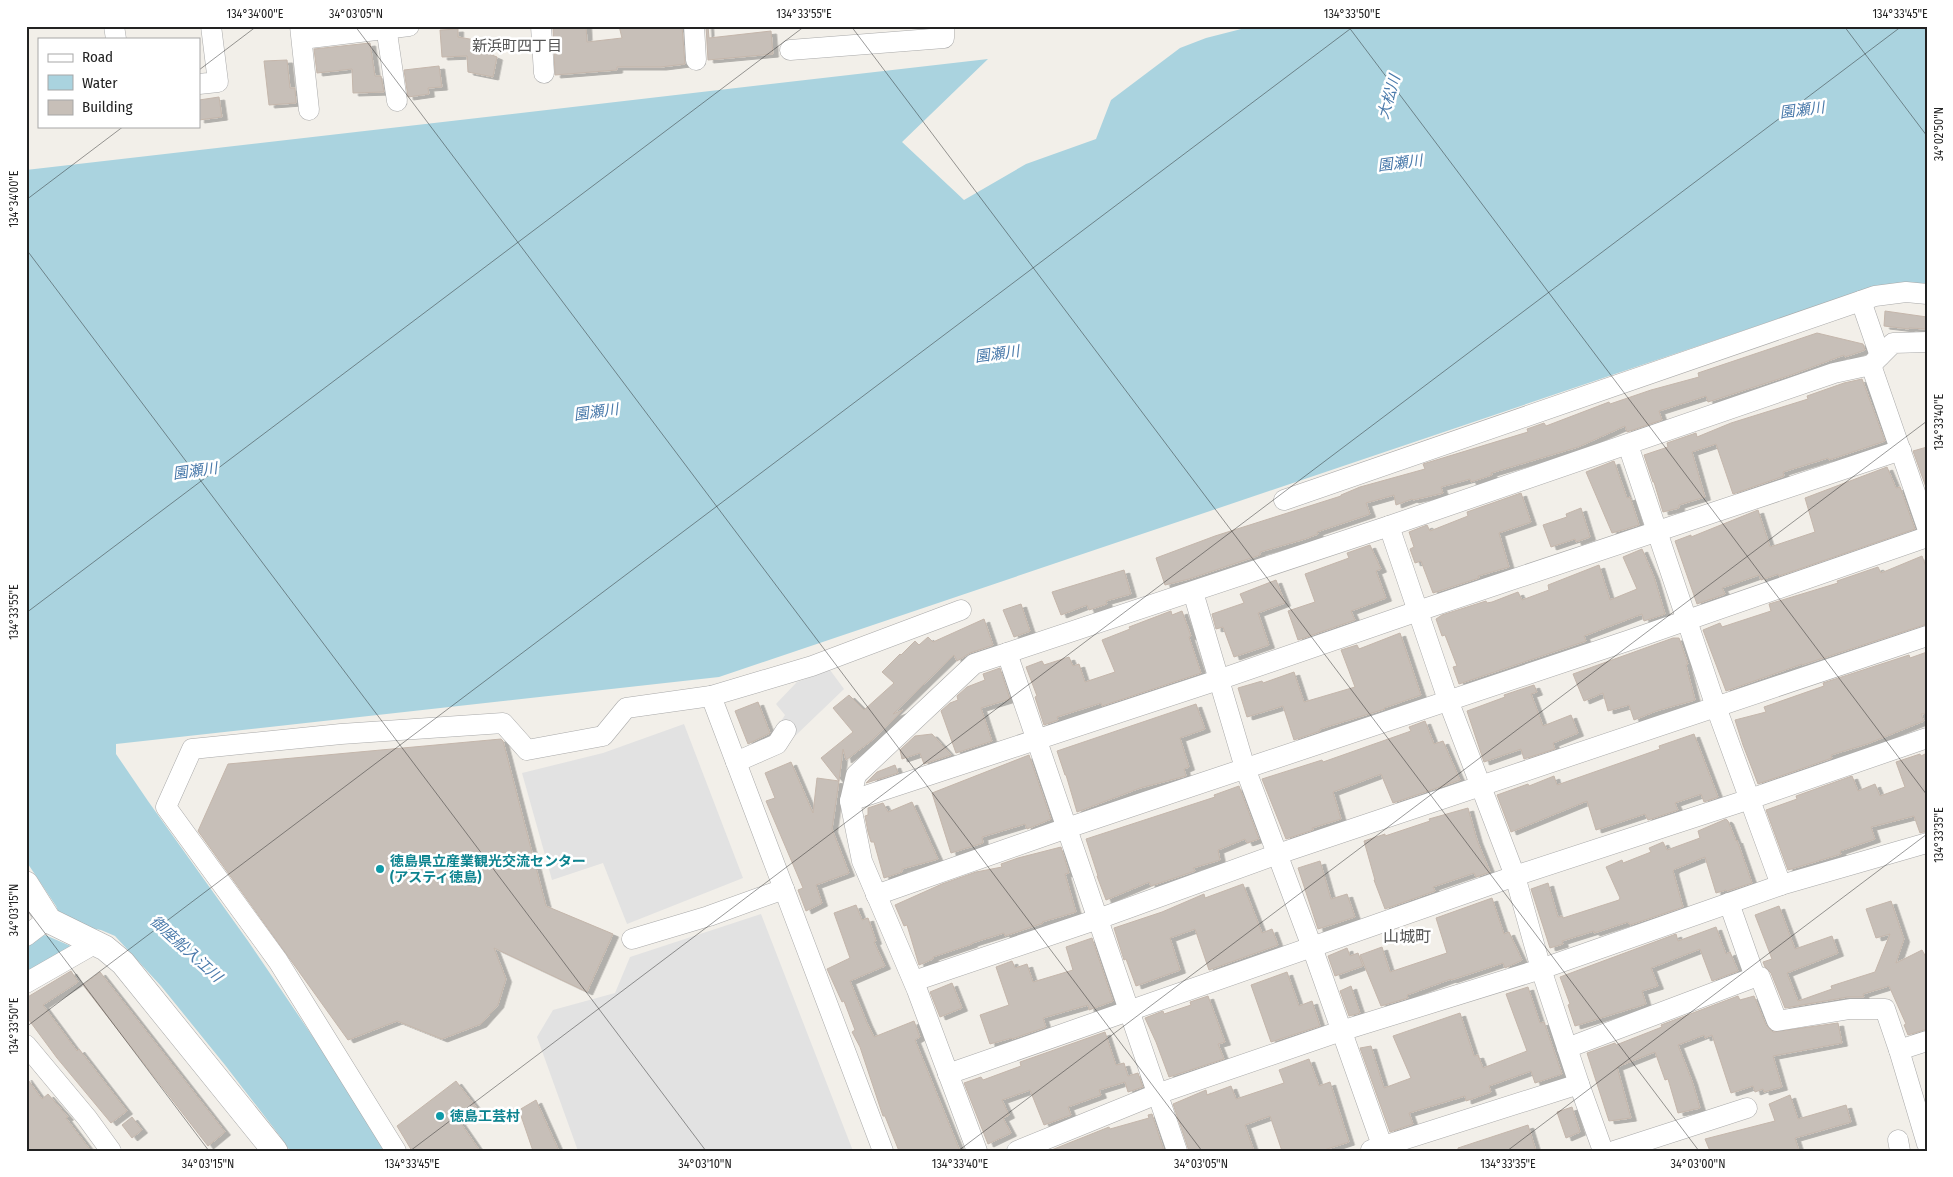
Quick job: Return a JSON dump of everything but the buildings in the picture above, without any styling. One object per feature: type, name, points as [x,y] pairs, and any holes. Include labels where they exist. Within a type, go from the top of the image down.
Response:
[{"type":"street","points":[[200,84],[218,82],[211,26]]},
{"type":"street","points":[[309,110],[301,33],[409,26]]},
{"type":"street","points":[[541,26],[544,72]]},
{"type":"street","points":[[694,26],[696,60]]},
{"type":"street","points":[[790,50],[944,38],[944,26]]},
{"type":"street","points":[[387,27],[397,101]]},
{"type":"street","points":[[1284,500],[1861,300],[1906,292],[1927,294]]},
{"type":"street","points":[[1861,300],[1901,450],[1927,527]]},
{"type":"street","points":[[977,1151],[914,982],[862,861],[850,801],[856,775],[974,664],[1389,526],[1876,360],[1893,342],[1927,342]]},
{"type":"street","points":[[1628,445],[1716,707],[1781,886]]},
{"type":"street","points":[[850,801],[1218,680],[1418,611],[1657,533],[1901,450]]},
{"type":"street","points":[[1389,526],[1448,700],[1516,876],[1541,969],[1603,1151]]},
{"type":"street","points":[[876,895],[1067,828],[1927,537]]},
{"type":"street","points":[[1193,592],[1246,768],[1341,1030],[1379,1149],[1579,1084]]},
{"type":"street","points":[[396,1151],[278,961],[166,807],[192,749],[341,734],[503,723],[528,750],[603,736],[626,708],[711,696],[812,666],[961,610]]},
{"type":"street","points":[[914,982],[1098,919],[1278,854],[1927,636]]},
{"type":"street","points":[[1007,653],[1177,1151]]},
{"type":"street","points":[[711,696],[883,1151]]},
{"type":"street","points":[[736,762],[777,744],[786,730]]},
{"type":"street","points":[[948,1074],[1516,876],[1927,738]]},
{"type":"street","points":[[1017,1151],[1158,1094],[1341,1030],[1541,969],[1781,886],[1927,843]]},
{"type":"street","points":[[26,884],[50,921],[92,941],[112,953],[122,963],[275,1151]]},
{"type":"street","points":[[632,940],[709,916],[784,888]]},
{"type":"street","points":[[1729,903],[1755,978]]},
{"type":"street","points":[[26,936],[50,921]]},
{"type":"street","points":[[26,983],[92,941]]},
{"type":"street","points":[[1567,1048],[1760,977],[1776,1021],[1850,1009],[1884,1009],[1899,1050],[1927,1144]]},
{"type":"street","points":[[1899,1050],[1927,1041]]},
{"type":"street","points":[[26,1045],[87,1118],[111,1151]]},
{"type":"street","points":[[1614,1151],[1746,1108]]},
{"type":"shaded area","points":[[830,670],[844,689],[795,736],[780,723],[785,715],[776,704],[797,682]]},
{"type":"shaded area","points":[[684,724],[743,878],[627,924],[603,863],[552,880],[522,773],[603,753]]},
{"type":"shaded area","points":[[761,914],[853,1151],[578,1151],[537,1037],[553,1010],[615,993],[630,957]]},
{"type":"water","points":[[1253,26],[1927,26],[1927,283],[1849,295],[719,677],[116,744],[116,754],[248,941],[353,1096],[386,1151],[290,1151],[225,1065],[161,986],[115,936],[101,930],[86,927],[58,911],[26,861],[26,170],[988,59],[902,142],[964,200],[1026,164],[1096,139],[1111,100],[1180,48],[1206,38]]},
{"type":"water","points":[[45,935],[73,947],[26,974],[26,946]]},
{"type":"place","name":"徳島県立産業観光交流センター (アスティ徳島)","points":[[380,869]]},
{"type":"place","name":"徳島工芸村","points":[[440,1116]]},
{"type":"district","name":"新浜町四丁目","points":[[517,46]]},
{"type":"district","name":"山城町","points":[[1407,936]]},
{"type":"water label","name":"大松川","points":[[1389,97]]},
{"type":"water label","name":"園瀬川","points":[[1802,110]]},
{"type":"water label","name":"園瀬川","points":[[1400,163]]},
{"type":"water label","name":"園瀬川","points":[[997,354]]},
{"type":"water label","name":"園瀬川","points":[[596,412]]},
{"type":"water label","name":"園瀬川","points":[[195,471]]},
{"type":"water label","name":"御座船入江川","points":[[186,949]]}]
